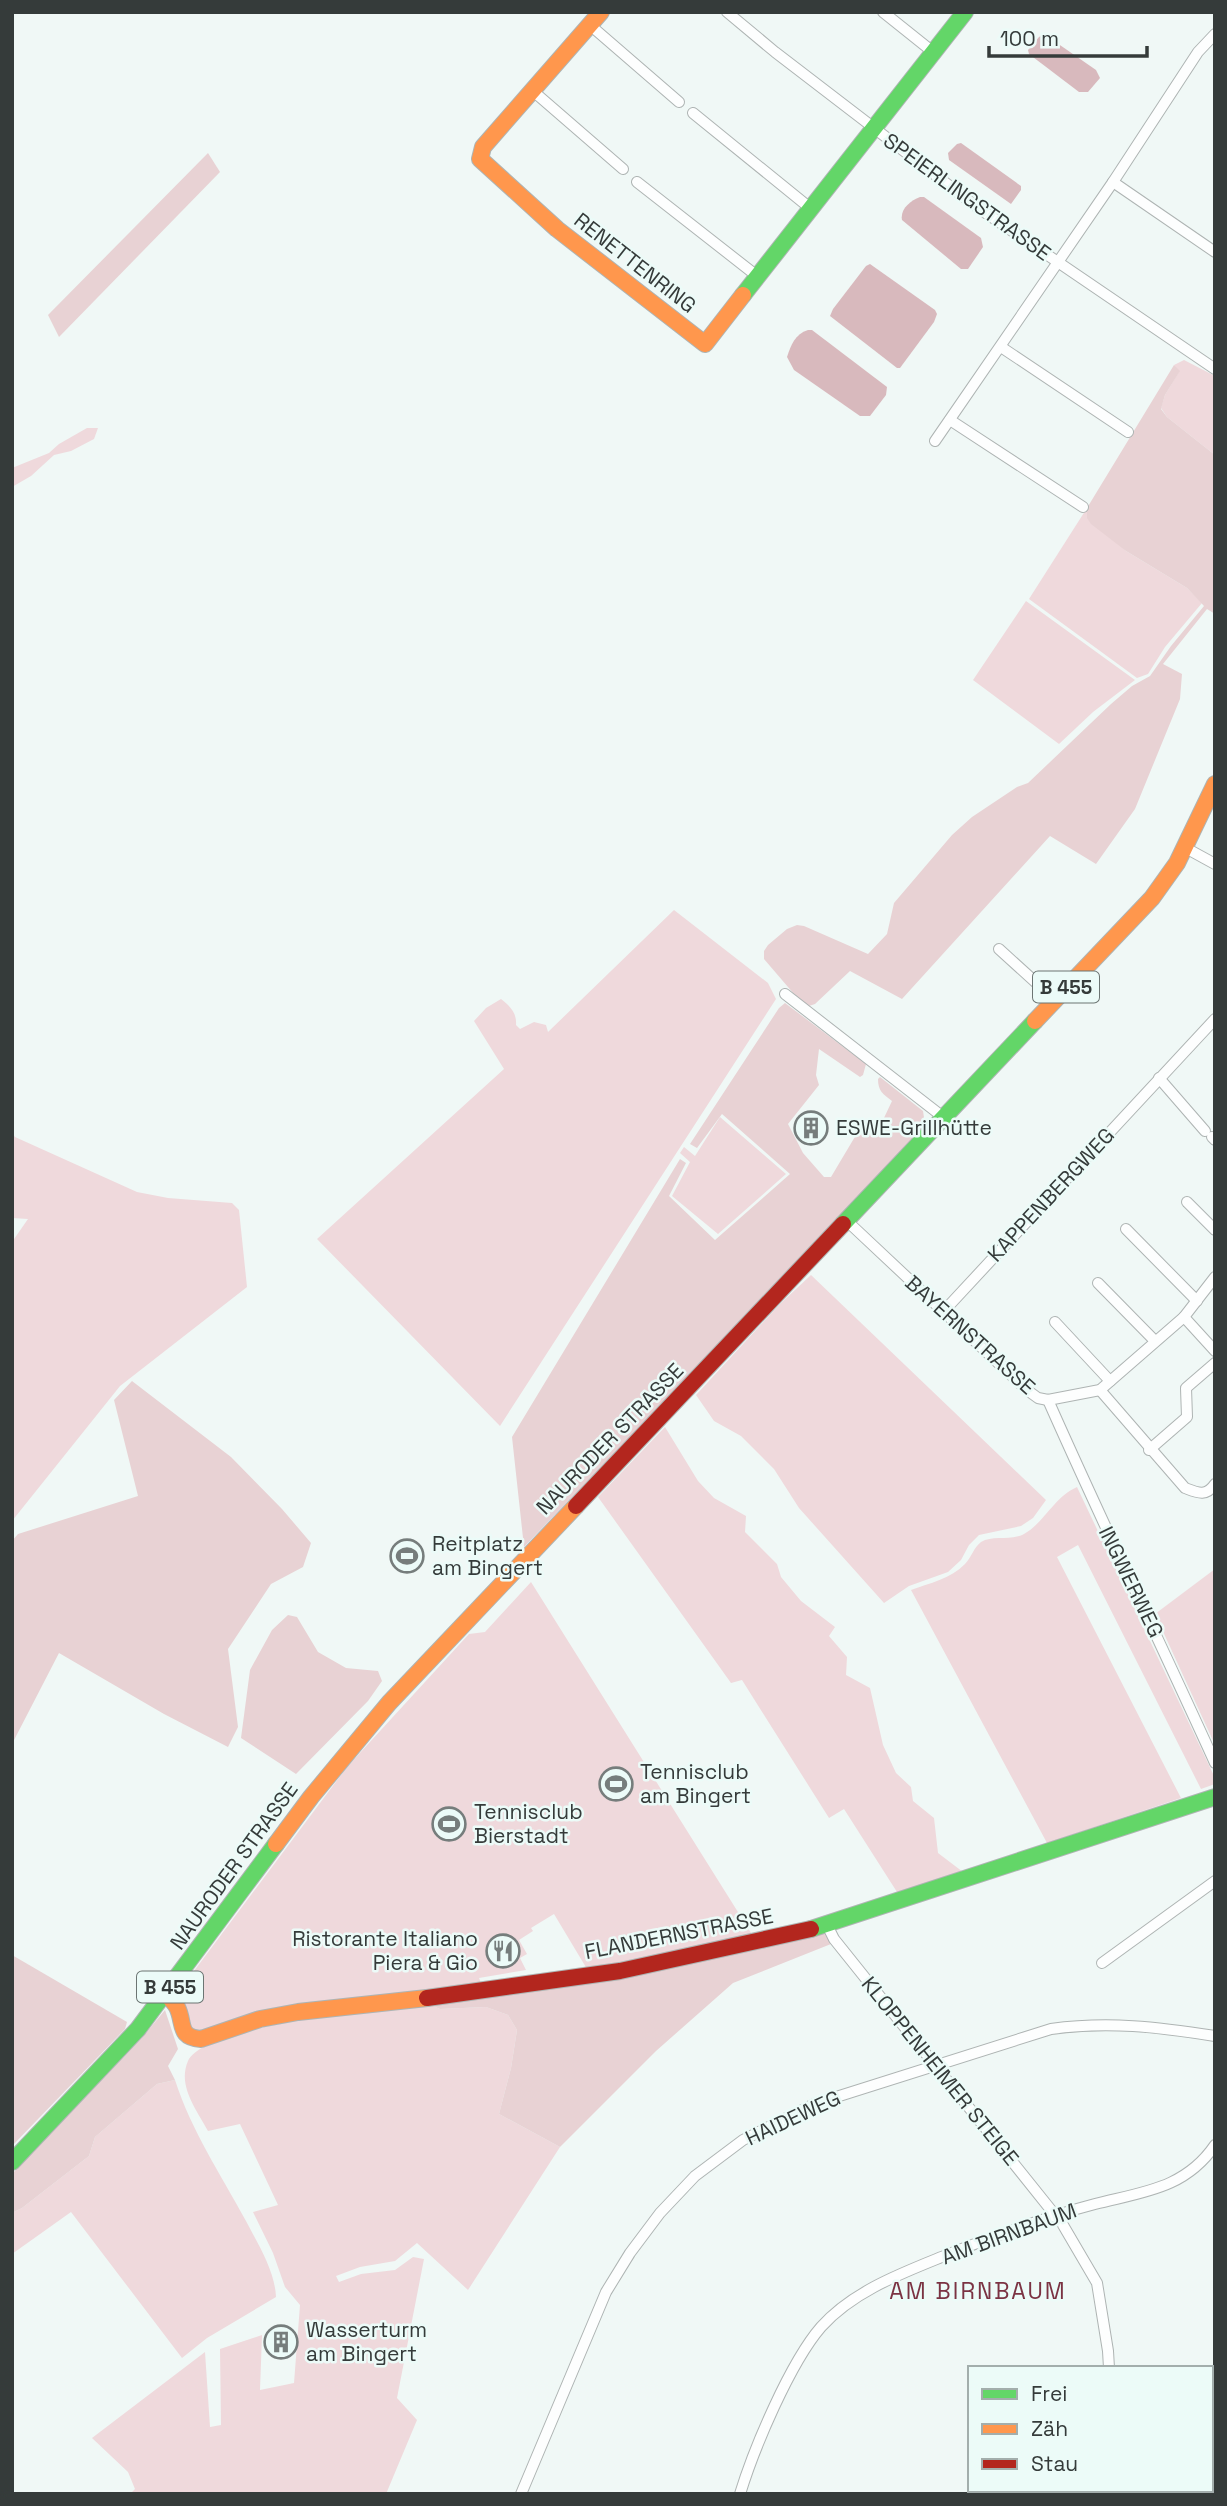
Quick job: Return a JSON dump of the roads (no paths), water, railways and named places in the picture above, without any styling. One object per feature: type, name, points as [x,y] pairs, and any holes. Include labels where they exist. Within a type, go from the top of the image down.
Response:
[{"type":"street","name":"SPEIERLINGSTRASSE","points":[[727,12],[977,207],[1215,369]]},
{"type":"street","points":[[883,12],[933,52]]},
{"type":"street","name":"RENETTENRING","points":[[595,18],[483,147],[479,156],[483,163],[557,229],[705,344],[965,12]]},
{"type":"street","points":[[595,18],[678,102]]},
{"type":"street","points":[[935,441],[1198,52],[1215,34]]},
{"type":"street","points":[[533,90],[623,169]]},
{"type":"street","points":[[692,113],[810,208]]},
{"type":"street","points":[[637,181],[757,276]]},
{"type":"street","points":[[1112,182],[1215,252]]},
{"type":"street","points":[[1000,347],[1128,432]]},
{"type":"street","points":[[950,420],[1083,507]]},
{"type":"street","name":"NAURODER STRASSE","points":[[12,2162],[120,2049],[166,1993],[311,1797],[381,1713],[1152,898],[1170,874],[1215,784]]},
{"type":"street","points":[[1184,847],[1215,863]]},
{"type":"street","points":[[999,949],[1054,999]]},
{"type":"street","points":[[785,994],[943,1117]]},
{"type":"street","name":"KAPPENBERGWEG","points":[[943,1312],[1215,1019]]},
{"type":"street","points":[[1159,1078],[1211,1136]]},
{"type":"street","points":[[1187,1202],[1215,1230]]},
{"type":"street","name":"BAYERNSTRASSE","points":[[847,1222],[1038,1398],[1048,1400],[1100,1390]]},
{"type":"street","points":[[1126,1229],[1197,1301]]},
{"type":"street","points":[[1215,1277],[1184,1317],[1100,1390],[1149,1450],[1185,1488],[1201,1494],[1209,1492],[1215,1484]]},
{"type":"street","points":[[1098,1283],[1155,1341]]},
{"type":"street","points":[[1184,1317],[1215,1351]]},
{"type":"street","points":[[1055,1322],[1110,1381]]},
{"type":"street","points":[[1149,1450],[1187,1418],[1186,1388],[1215,1363]]},
{"type":"street","name":"INGWERWEG","points":[[1048,1400],[1090,1497],[1148,1614],[1215,1763]]},
{"type":"street","name":"FLANDERNSTRASSE","points":[[166,1993],[177,2007],[184,2032],[191,2038],[201,2039],[260,2019],[620,1971],[827,1925],[1215,1797]]},
{"type":"street","points":[[1102,1963],[1215,1881]]},
{"type":"street","name":"KLOPPENHEIMER STEIGE","points":[[827,1925],[834,1939],[1055,2215]]},
{"type":"street","name":"HAIDEWEG","points":[[522,2494],[606,2292],[629,2253],[660,2213],[695,2176],[743,2140],[814,2104],[1051,2029],[1087,2024],[1128,2025],[1215,2036]]},
{"type":"street","name":"AM BIRNBAUM","points":[[740,2494],[761,2441],[802,2353],[830,2319],[854,2298],[906,2272],[1055,2215],[1169,2185],[1187,2175],[1215,2145]]},
{"type":"street","points":[[1062,2225],[1097,2283],[1109,2366]]},
{"type":"place","name":"ESWE-Grillhütte","points":[[811,1128]]},
{"type":"place","name":"Reitplatz am Bingert","points":[[407,1556]]},
{"type":"place","name":"Tennisclub am Bingert","points":[[616,1784]]},
{"type":"place","name":"Tennisclub Bierstadt","points":[[449,1824]]},
{"type":"place","name":"Ristorante Italiano Piera & Gio","points":[[503,1951]]},
{"type":"place","name":"Wasserturm am Bingert","points":[[281,2342]]},
{"type":"district","name":"AM BIRNBAUM","points":[[978,2291]]}]
